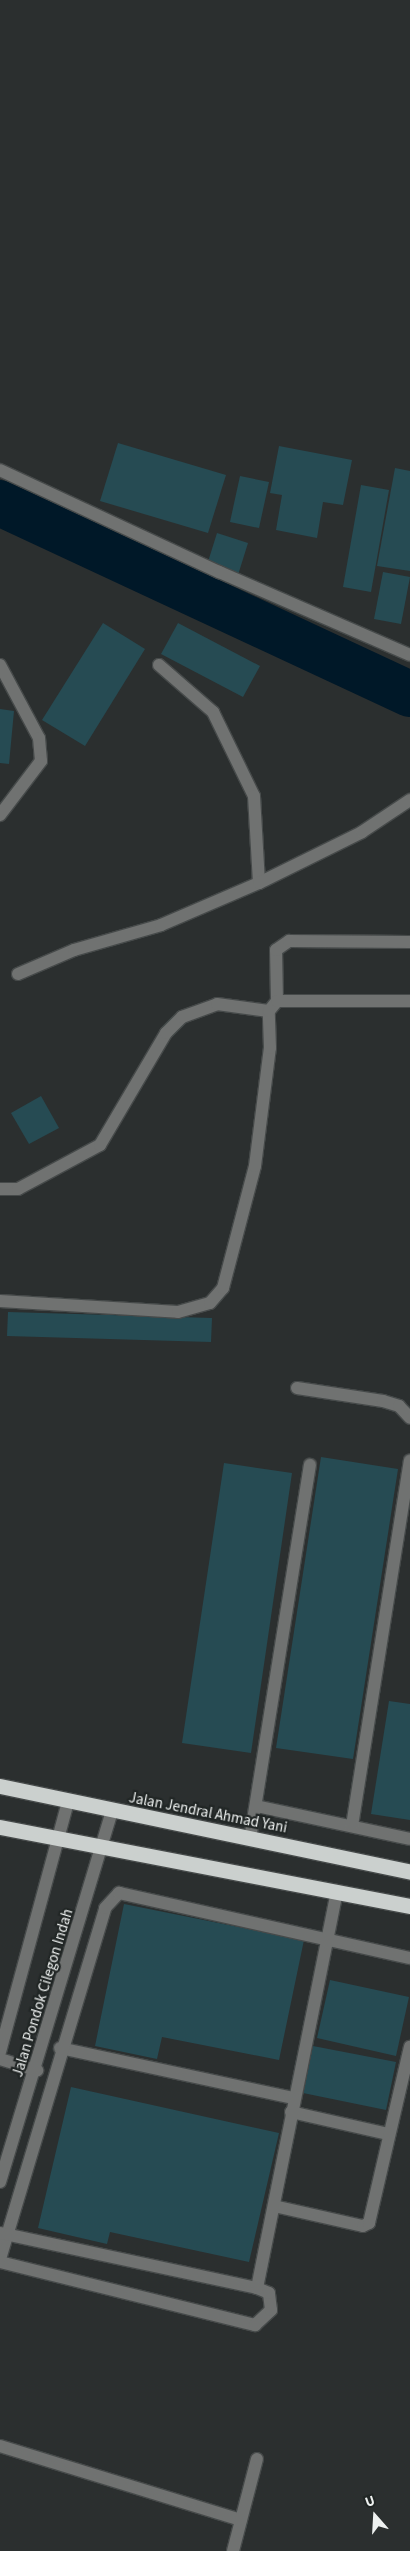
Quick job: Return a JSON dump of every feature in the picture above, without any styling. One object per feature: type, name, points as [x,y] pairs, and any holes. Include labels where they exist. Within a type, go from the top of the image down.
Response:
[{"type":"highway","name":"Jalan Jendral Ahmad Yani","points":[[0,1786],[112,1812],[250,1838],[410,1872]]},
{"type":"highway","points":[[0,1827],[57,1842],[102,1851],[337,1891],[410,1906]]},
{"type":"street","points":[[0,470],[410,654]]},
{"type":"street","points":[[0,665],[25,705],[39,738],[41,761],[0,815]]},
{"type":"street","points":[[159,665],[213,712],[254,796],[259,883]]},
{"type":"street","points":[[18,974],[74,950],[161,924],[259,883],[362,832],[410,800]]},
{"type":"street","points":[[0,1301],[178,1312],[217,1296],[225,1282],[255,1166],[270,1048],[276,950],[289,940],[410,942]]},
{"type":"street","points":[[0,1189],[18,1189],[100,1145],[166,1033],[182,1017],[217,1004],[273,1006],[410,1001]]},
{"type":"street","points":[[297,1388],[399,1406],[410,1418]]},
{"type":"street","points":[[352,1826],[410,1461]]},
{"type":"street","points":[[250,1838],[310,1465]]},
{"type":"street","name":"Jalan Pondok Cilegon Indah","points":[[0,2052],[68,1802]]},
{"type":"street","points":[[256,1806],[410,1839]]},
{"type":"street","name":"Jalan Pondok Cilegon Indah","points":[[0,2182],[38,2070],[112,1812]]},
{"type":"street","points":[[256,2288],[337,1891]]},
{"type":"street","points":[[4,2233],[256,2288],[269,2293],[271,2310],[255,2325],[0,2260],[4,2233],[105,1908],[119,1893],[328,1936],[410,1958]]},
{"type":"street","points":[[274,2206],[363,2226],[369,2223],[388,2134],[410,2047]]},
{"type":"street","points":[[60,2048],[294,2098]]},
{"type":"street","points":[[0,2059],[38,2070]]},
{"type":"street","points":[[291,2112],[388,2134]]},
{"type":"street","points":[[0,2446],[241,2520]]},
{"type":"street","points":[[233,2551],[257,2459]]},
{"type":"building","points":[[118,443],[226,475],[208,533],[100,501]]},
{"type":"building","points":[[279,446],[352,460],[343,505],[323,502],[317,538],[276,530],[282,495],[270,493]]},
{"type":"building","points":[[395,468],[410,471],[410,571],[377,566]]},
{"type":"building","points":[[240,476],[269,482],[259,528],[230,522]]},
{"type":"building","points":[[361,485],[389,490],[371,592],[343,587]]},
{"type":"building","points":[[217,533],[248,543],[238,575],[207,565]]},
{"type":"building","points":[[383,572],[410,577],[401,624],[374,619]]},
{"type":"building","points":[[103,623],[145,649],[85,746],[42,720]]},
{"type":"building","points":[[178,623],[260,666],[243,697],[161,654]]},
{"type":"building","points":[[0,709],[14,711],[9,764],[0,763]]},
{"type":"building","points":[[41,1096],[59,1128],[29,1144],[11,1113]]},
{"type":"building","points":[[8,1312],[212,1318],[211,1342],[7,1336]]},
{"type":"building","points":[[321,1457],[398,1469],[353,1759],[276,1748]]},
{"type":"building","points":[[224,1463],[292,1473],[251,1753],[182,1743]]},
{"type":"building","points":[[389,1701],[410,1704],[410,1820],[371,1814]]},
{"type":"building","points":[[124,1904],[304,1940],[279,2060],[162,2037],[157,2059],[95,2046]]},
{"type":"building","points":[[330,1980],[409,1997],[396,2056],[317,2038]]},
{"type":"building","points":[[313,2046],[396,2062],[386,2110],[303,2093]]},
{"type":"building","points":[[71,2087],[279,2133],[249,2262],[110,2232],[107,2244],[38,2228]]},
{"type":"waterway","points":[[0,503],[410,694]]}]
